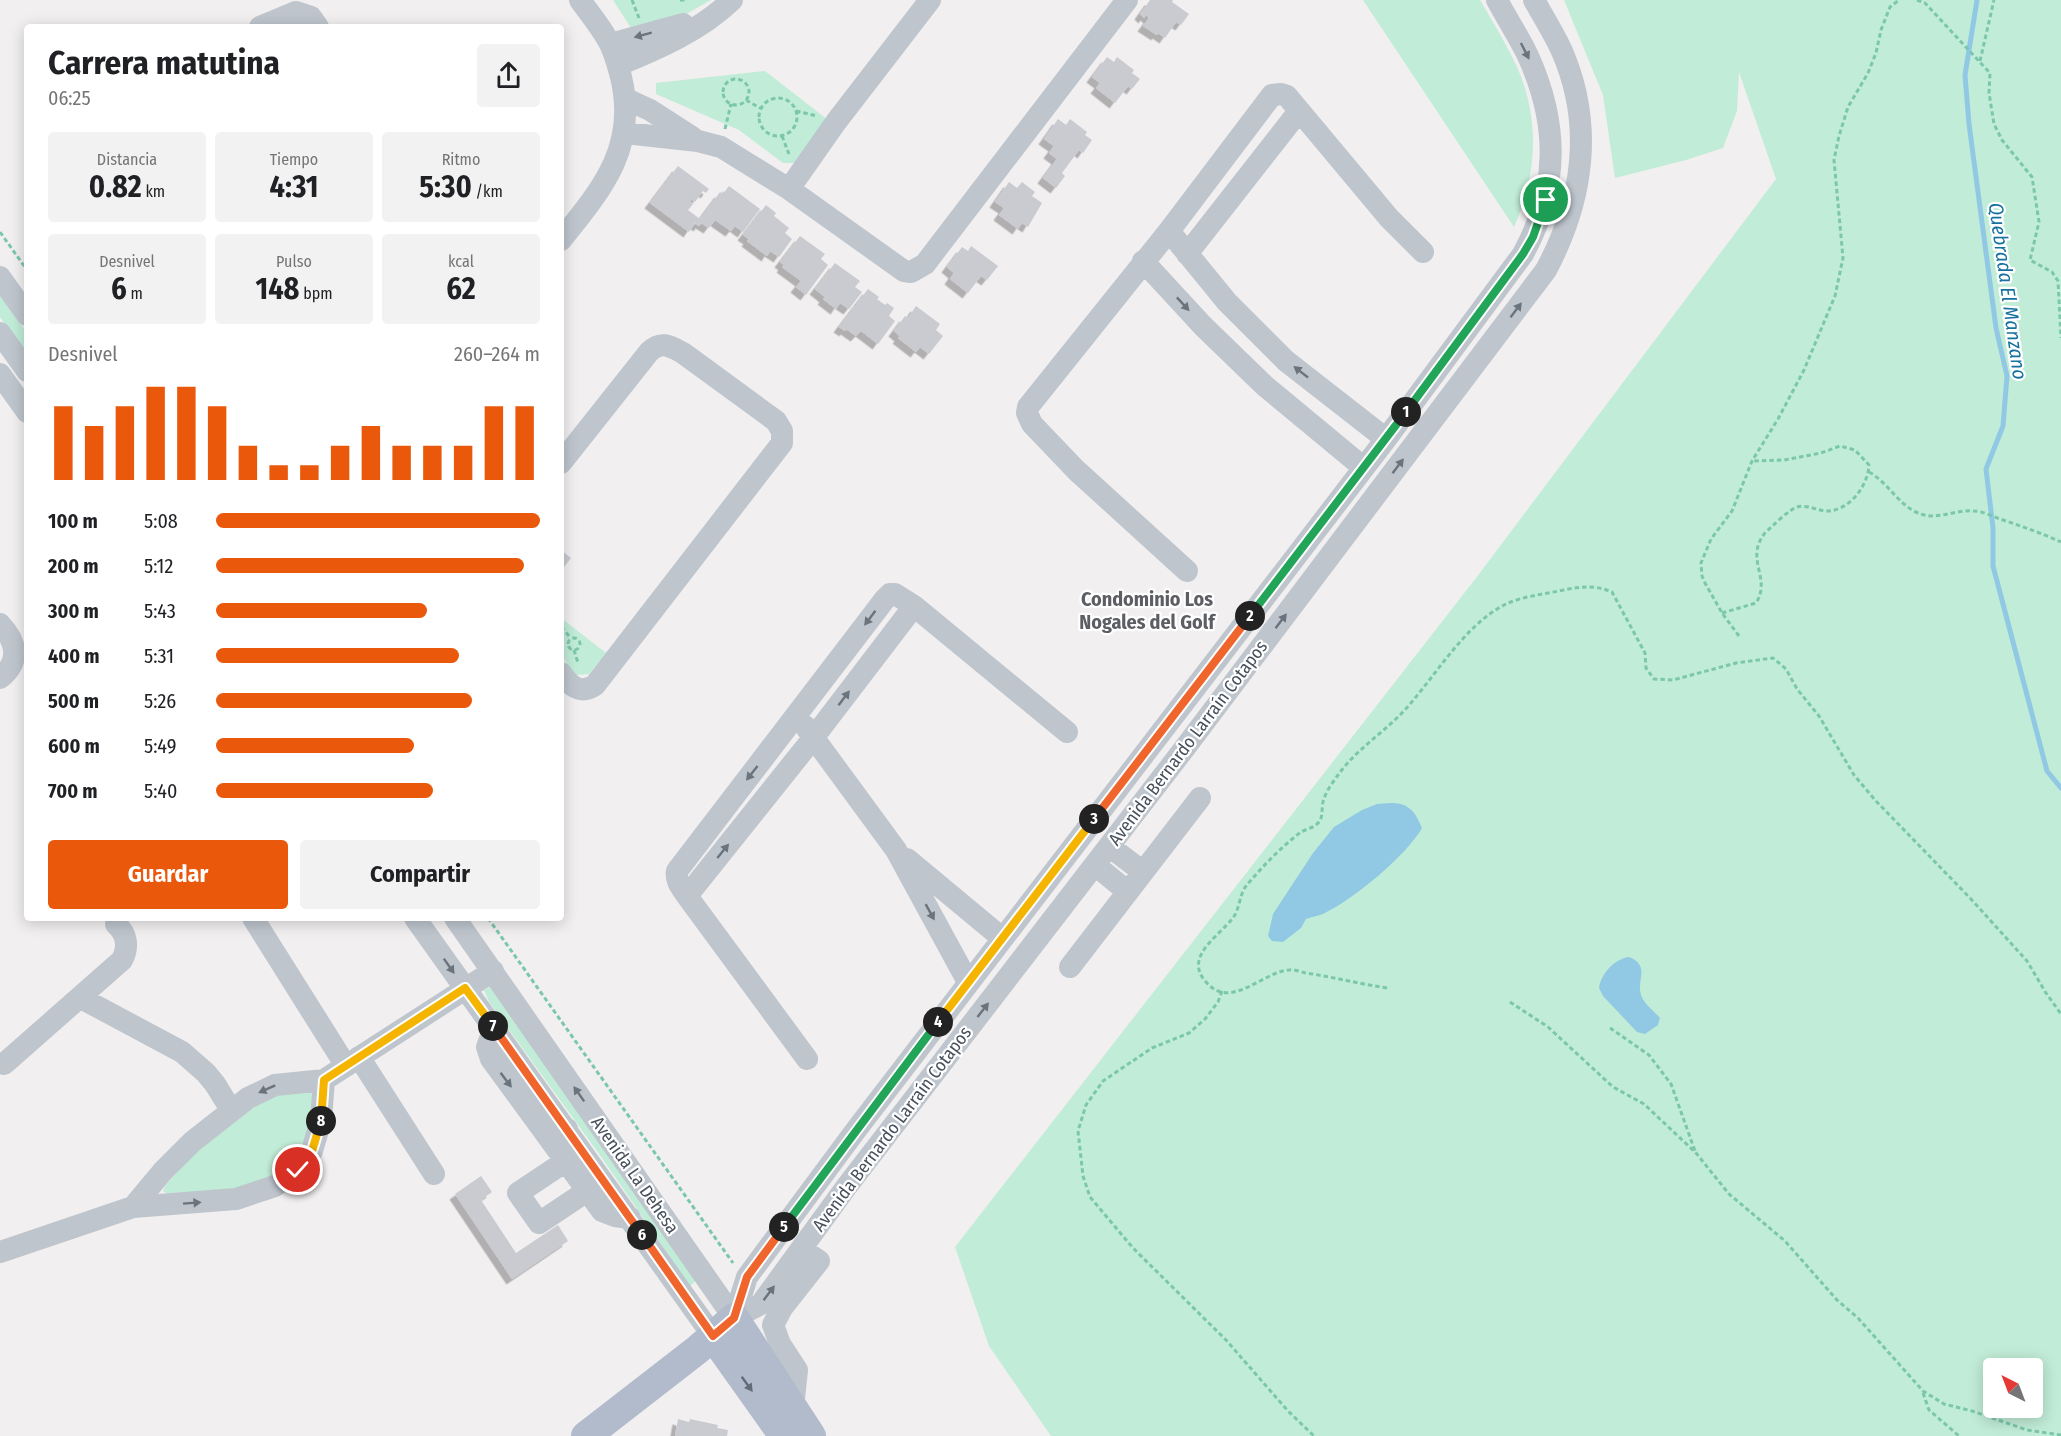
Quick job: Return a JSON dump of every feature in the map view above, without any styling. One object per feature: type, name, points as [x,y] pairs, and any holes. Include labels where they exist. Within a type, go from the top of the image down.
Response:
[{"type":"main road","name":"Avenida La Dehesa","points":[[724,1327],[789,1422],[811,1436]]},
{"type":"main road","name":"Avenida Bernardo Larraín Cotapos","points":[[586,1436],[724,1327]]},
{"type":"street","points":[[564,236],[607,178],[625,133],[626,99],[614,54],[580,0]]},
{"type":"street","points":[[789,189],[836,122],[930,0]]},
{"type":"street","points":[[625,133],[698,141],[721,147],[789,189],[904,271],[919,269],[1127,0]]},
{"type":"street","name":"Avenida Bernardo Larraín Cotapos","points":[[724,1327],[747,1277],[856,1130],[1364,468],[1523,254],[1546,200],[1551,160],[1549,121],[1539,83],[1527,55],[1497,0]]},
{"type":"street","name":"Avenida Bernardo Larraín Cotapos","points":[[724,1327],[761,1304],[847,1186],[1110,846],[1546,270],[1567,226],[1578,181],[1581,135],[1579,113],[1569,69],[1560,47],[1534,0]]},
{"type":"street","points":[[614,54],[724,8]]},
{"type":"street","points":[[267,24],[296,12],[310,16],[316,24]]},
{"type":"street","points":[[1539,83],[1569,69]]},
{"type":"street","points":[[1187,571],[1076,470],[1032,424],[1027,413],[1028,407],[1168,231],[1269,98],[1281,94],[1287,96],[1389,218],[1423,252]]},
{"type":"street","points":[[626,99],[650,110],[698,141]]},
{"type":"street","points":[[1187,254],[1299,111]]},
{"type":"street","points":[[1168,231],[1227,302],[1286,361],[1386,439]]},
{"type":"street","points":[[1523,254],[1546,270]]},
{"type":"street","points":[[1143,261],[1203,326],[1265,386],[1364,468]]},
{"type":"street","points":[[0,277],[24,311]]},
{"type":"street","points":[[0,333],[24,367]]},
{"type":"street","points":[[564,459],[649,352],[663,345],[668,345],[683,353],[776,421],[783,437],[782,444],[595,686],[586,690],[576,688],[570,685],[564,677]]},
{"type":"street","points":[[0,374],[24,408]]},
{"type":"street","points":[[807,1059],[687,896],[677,879],[677,871],[887,596],[895,594],[914,606],[1067,732]]},
{"type":"street","points":[[687,896],[814,737],[914,606]]},
{"type":"street","points":[[0,624],[10,634],[15,652],[10,670],[0,678]]},
{"type":"street","points":[[797,715],[896,850],[968,982]]},
{"type":"street","points":[[1161,731],[1184,749]]},
{"type":"street","points":[[1070,967],[1200,798]]},
{"type":"street","points":[[1110,846],[1143,872]]},
{"type":"street","points":[[896,850],[1002,938]]},
{"type":"street","points":[[1095,865],[1128,892]]},
{"type":"street","points":[[255,921],[434,1174]]},
{"type":"street","name":"Avenida La Dehesa","points":[[418,921],[494,1028],[559,1135],[724,1327]]},
{"type":"street","name":"Avenida La Dehesa","points":[[457,921],[493,971],[724,1327]]},
{"type":"street","points":[[4,1064],[117,965],[127,947],[124,934],[116,924]]},
{"type":"street","points":[[133,1207],[178,1155],[231,1110],[264,1089],[275,1085],[324,1080],[493,971]]},
{"type":"street","points":[[81,998],[182,1052],[210,1078],[231,1110]]},
{"type":"street","points":[[0,1252],[133,1207],[236,1199],[267,1190],[289,1178],[306,1161],[318,1136],[324,1080]]},
{"type":"street","points":[[893,1081],[915,1098]]},
{"type":"street","points":[[856,1130],[877,1148]]},
{"type":"street","points":[[559,1135],[566,1161],[602,1211],[630,1218]]},
{"type":"street","points":[[566,1161],[518,1193],[539,1223],[588,1191]]},
{"type":"street","points":[[789,1422],[797,1370],[780,1344],[773,1325],[782,1308],[819,1261],[801,1249]]},
{"type":"path","points":[[680,0],[687,0]]},
{"type":"path","points":[[1739,636],[1722,613],[1702,576],[1701,563],[1711,539],[1732,511],[1752,460],[1778,419],[1804,370],[1835,296],[1843,258],[1834,160],[1837,144],[1848,107],[1868,73],[1876,53],[1881,30],[1890,7],[1899,0]]},
{"type":"path","points":[[1917,0],[1925,3],[1990,73],[1989,93],[1994,124],[2002,140],[2032,177],[2039,222],[2030,260],[2052,272],[2058,281],[2061,338]]},
{"type":"path","points":[[1979,60],[1994,0]]},
{"type":"path","points":[[738,79],[746,83],[749,91],[747,99],[739,105],[731,105],[722,95],[724,86],[730,80],[738,79]]},
{"type":"path","points":[[747,99],[761,108]]},
{"type":"path","points":[[770,100],[788,102],[796,111],[796,124],[793,130],[782,136],[770,135],[761,126],[759,114],[761,108],[770,100]]},
{"type":"path","points":[[721,147],[731,105]]},
{"type":"path","points":[[0,232],[24,266]]},
{"type":"path","points":[[1722,613],[1756,603],[1762,594],[1755,556],[1759,542],[1766,532],[1797,507],[1813,507],[1829,511],[1847,504],[1860,491],[1869,472],[1869,465],[1855,450],[1840,446],[1821,453],[1784,460],[1752,460]]},
{"type":"path","points":[[1869,472],[1914,511],[1927,516],[1945,516],[1966,511],[1979,512],[2061,542]]},
{"type":"path","points":[[1387,988],[1289,970],[1268,977],[1250,987],[1228,992],[1217,990],[1205,981],[1199,969],[1199,957],[1209,942],[1234,917],[1244,889],[1251,880],[1288,843],[1303,831],[1317,825],[1322,818],[1326,793],[1362,747],[1399,715],[1476,626],[1508,604],[1556,591],[1588,586],[1612,592],[1645,653],[1646,668],[1654,680],[1673,680],[1736,663],[1773,658],[1786,669],[1797,689],[1819,716],[1861,783],[2027,961],[2061,1014]]},
{"type":"path","points":[[564,630],[571,638],[578,638],[580,641],[578,649],[574,650],[569,647],[568,641],[571,638]]},
{"type":"path","points":[[490,921],[733,1263]]},
{"type":"path","points":[[1222,991],[1218,1002],[1189,1033],[1152,1048],[1102,1081],[1086,1105],[1078,1131],[1083,1176],[1090,1197],[1133,1248],[1226,1340],[1288,1411],[1314,1436]]},
{"type":"path","points":[[1510,1002],[1548,1027],[1613,1087],[1644,1104],[1696,1153],[1729,1194],[1785,1241],[1923,1391],[1944,1404],[2027,1430],[2061,1435]]},
{"type":"path","points":[[1610,1028],[1649,1055],[1671,1084],[1696,1153]]},
{"type":"path","points":[[1923,1391],[1929,1410],[1959,1436]]},
{"type":"green space","points":[[613,0],[711,0],[679,18],[631,28]]},
{"type":"green space","points":[[1363,0],[1480,0],[1516,64],[1531,112],[1533,151],[1531,170],[1514,227]]},
{"type":"green space","points":[[1564,0],[2061,0],[2061,1436],[1051,1436],[989,1346],[955,1247],[1476,578],[1776,179],[1739,72],[1737,111],[1723,148],[1615,178],[1603,95]]},
{"type":"green space","points":[[765,71],[828,120],[795,163],[783,163],[739,130],[656,94],[656,83]]},
{"type":"green space","points":[[0,295],[24,329],[24,351],[0,317]]},
{"type":"green space","points":[[564,620],[606,653],[589,674],[575,675],[564,659]]},
{"type":"green space","points":[[490,987],[698,1279],[690,1286],[602,1158],[489,1002],[484,990]]},
{"type":"green space","points":[[311,1089],[314,1107],[305,1147],[282,1172],[230,1192],[166,1193],[163,1191],[191,1156],[271,1094]]},
{"type":"water","points":[[1390,803],[1407,806],[1417,817],[1422,828],[1404,851],[1364,888],[1323,914],[1306,919],[1301,928],[1283,942],[1272,941],[1268,936],[1273,914],[1313,853],[1334,827],[1362,810],[1377,804]]},
{"type":"water","points":[[1629,957],[1636,961],[1641,969],[1642,998],[1660,1018],[1658,1025],[1645,1034],[1637,1032],[1603,996],[1599,988],[1609,968],[1623,958]]},
{"type":"building","points":[[1150,0],[1173,0],[1172,2],[1189,14],[1181,25],[1176,22],[1165,38],[1143,26],[1149,18],[1146,15],[1144,18],[1140,14]]},
{"type":"building","points":[[1107,57],[1114,62],[1117,57],[1134,70],[1132,73],[1140,79],[1132,89],[1128,86],[1115,103],[1096,88],[1100,83],[1092,77]]},
{"type":"building","points":[[1058,119],[1066,125],[1070,119],[1087,132],[1085,135],[1092,140],[1083,153],[1079,150],[1062,173],[1065,176],[1056,188],[1043,178],[1057,159],[1049,153],[1054,146],[1044,139]]},
{"type":"building","points":[[678,166],[709,189],[706,193],[703,191],[695,202],[691,199],[690,201],[693,204],[688,210],[700,219],[720,192],[723,194],[729,186],[760,209],[743,232],[735,226],[731,231],[715,220],[709,228],[701,223],[699,226],[695,223],[689,232],[650,203]]},
{"type":"building","points":[[1009,182],[1017,188],[1022,182],[1035,192],[1032,196],[1042,203],[1028,227],[1022,223],[1018,229],[999,215],[1004,208],[995,202]]},
{"type":"building","points":[[766,205],[776,213],[774,216],[789,228],[785,233],[792,239],[779,257],[770,251],[767,256],[747,241],[749,239],[743,235]]},
{"type":"building","points":[[800,236],[825,254],[821,259],[828,265],[806,295],[796,287],[801,281],[782,267],[784,265],[780,262]]},
{"type":"building","points":[[971,246],[998,266],[987,280],[981,276],[968,293],[950,279],[954,273],[947,267],[962,247],[968,251]]},
{"type":"building","points":[[835,263],[860,281],[855,287],[862,292],[849,309],[840,303],[836,309],[815,289]]},
{"type":"building","points":[[868,289],[885,305],[887,303],[894,308],[889,316],[895,321],[878,344],[861,331],[856,336],[839,327]]},
{"type":"building","points":[[916,306],[940,324],[936,330],[943,336],[929,354],[920,347],[916,352],[898,338],[900,336],[894,331],[905,316],[908,318]]},
{"type":"building","points":[[564,552],[571,558],[564,567]]},
{"type":"building","points":[[481,1176],[492,1192],[481,1200],[516,1253],[558,1225],[568,1241],[512,1279],[455,1194]]},
{"type":"building","points":[[678,1419],[718,1425],[717,1428],[728,1430],[727,1436],[675,1436]]},
{"type":"waterway","name":"Quebrada El Manzano","points":[[1977,0],[1965,75],[1969,124],[1996,328],[2007,376],[2003,426],[1986,469],[1993,528],[1993,566],[2047,771],[2061,788]]},
{"type":"district","name":"Condominio Los Nogales del Golf","points":[[1147,610]]},
{"type":"route","points":[[298,1170],[312,1151],[318,1136],[324,1080],[465,988],[713,1336],[734,1318],[747,1277],[856,1130],[1386,439],[1523,254],[1533,237],[1546,200]]}]
